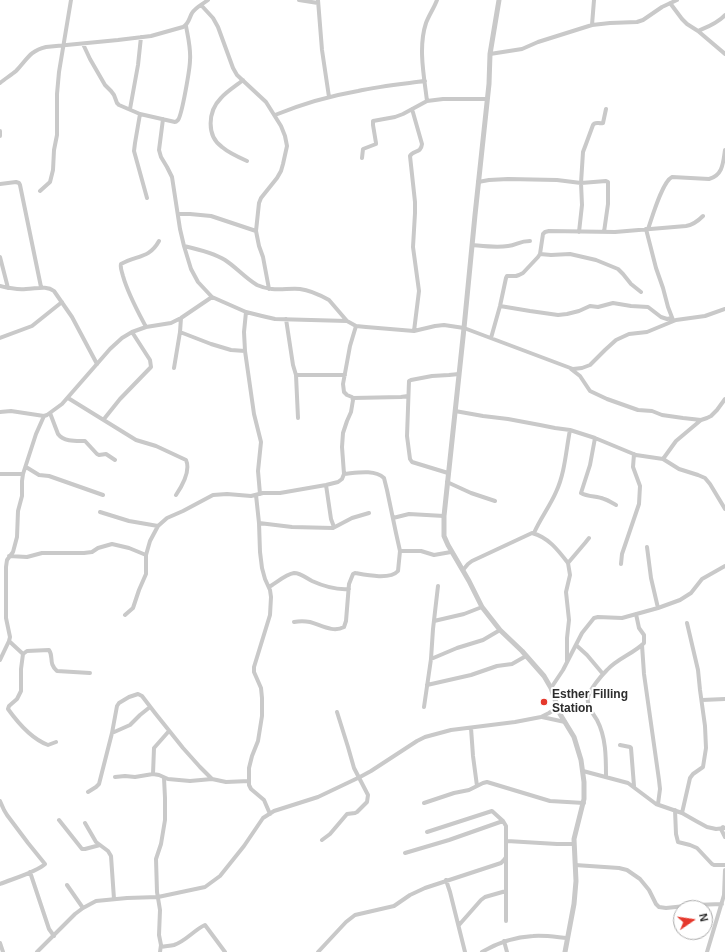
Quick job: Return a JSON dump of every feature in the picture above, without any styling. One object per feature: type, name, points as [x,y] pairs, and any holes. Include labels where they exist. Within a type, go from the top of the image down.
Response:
[{"type":"street","points":[[40,191],[50,182],[52,174],[57,135],[57,94],[59,72],[71,0]]},
{"type":"street","points":[[83,44],[105,85],[114,95],[119,105],[140,114],[175,122],[177,121],[181,109],[191,59],[186,26],[192,13],[208,0]]},
{"type":"street","points":[[299,0],[318,2],[322,50],[329,97]]},
{"type":"street","points":[[426,101],[422,43],[426,23],[437,1],[441,0]]},
{"type":"street","points":[[499,0],[490,54],[489,84],[447,482],[444,536],[451,552],[463,570],[482,607],[500,630],[544,676],[551,688],[560,714],[574,738],[580,756],[584,782],[584,803],[574,839],[576,878],[574,904],[565,952]]},
{"type":"street","points":[[592,25],[594,0]]},
{"type":"street","points":[[660,0],[662,7]]},
{"type":"street","points":[[490,54],[522,49],[538,42],[592,25],[637,22],[677,0]]},
{"type":"street","points":[[670,3],[687,24],[698,31],[725,54]]},
{"type":"street","points":[[201,5],[213,18],[218,27],[237,75],[266,102],[275,115],[285,136],[287,146],[281,171],[261,198],[259,203],[256,231],[258,246],[265,264],[269,289]]},
{"type":"street","points":[[698,31],[713,24],[725,15]]},
{"type":"street","points":[[0,83],[39,48],[151,36],[186,26]]},
{"type":"street","points":[[130,109],[138,65],[141,37]]},
{"type":"street","points":[[243,80],[221,98],[215,105],[211,116],[211,126],[217,144],[246,160]]},
{"type":"street","points":[[275,115],[294,107],[359,90],[425,81]]},
{"type":"street","points":[[362,158],[363,149],[376,144],[373,120],[395,118],[426,101],[443,99],[487,99]]},
{"type":"street","points":[[412,109],[422,144],[420,151],[410,156],[415,202],[413,247],[418,291],[414,331]]},
{"type":"street","points":[[579,232],[582,204],[581,183],[583,152],[594,123],[602,124],[604,122],[606,109]]},
{"type":"street","points":[[140,114],[134,151],[147,198]]},
{"type":"street","points":[[163,119],[159,150],[161,157],[172,177],[184,246],[191,269],[198,282],[212,297],[246,312],[275,319],[347,321]]},
{"type":"street","points":[[0,131],[0,136]]},
{"type":"street","points":[[672,320],[656,268],[647,229],[668,180],[672,177],[709,180],[714,178],[722,167],[725,150]]},
{"type":"street","points":[[478,182],[508,179],[581,183],[606,181],[608,182],[608,204],[604,232]]},
{"type":"street","points":[[0,184],[16,182],[20,185],[41,288]]},
{"type":"street","points":[[178,214],[211,216],[256,231]]},
{"type":"street","points":[[491,338],[506,277],[516,276],[523,273],[537,259],[540,254],[543,234],[545,232],[604,232],[691,225],[696,223],[703,216]]},
{"type":"street","points":[[146,327],[130,297],[120,264],[151,252],[159,241]]},
{"type":"street","points":[[472,245],[500,247],[514,245],[523,241],[530,241]]},
{"type":"street","points":[[184,246],[194,248],[224,260],[257,285],[269,289],[279,290],[300,289],[329,300],[347,321],[356,326],[414,331],[444,325],[464,328],[573,369],[589,366],[616,340],[631,333],[647,332],[672,320]]},
{"type":"street","points":[[540,254],[570,254],[596,260],[618,269],[630,284],[642,292]]},
{"type":"street","points":[[0,257],[8,288]]},
{"type":"street","points":[[0,286],[26,290],[41,288],[51,289],[54,291],[62,302],[97,364]]},
{"type":"street","points":[[0,412],[11,411],[44,416],[50,413],[68,398],[122,338],[132,332],[146,327],[171,323],[212,297]]},
{"type":"street","points":[[0,338],[32,326],[62,302]]},
{"type":"street","points":[[500,306],[536,312],[563,314],[579,311],[590,306],[598,307],[613,303],[648,307],[661,317],[672,320],[705,316],[725,309]]},
{"type":"street","points":[[246,312],[244,328],[246,351],[254,414],[261,442],[258,471],[258,494],[262,568],[271,597],[270,612],[254,667],[254,672],[261,688],[262,716],[258,741],[249,768],[248,781],[251,789],[264,800],[270,814]]},
{"type":"street","points":[[174,368],[181,318]]},
{"type":"street","points":[[286,319],[296,375],[298,418]]},
{"type":"street","points":[[356,326],[350,346],[343,389],[347,395],[353,398],[408,396]]},
{"type":"street","points":[[104,419],[120,399],[151,367],[150,360],[132,332]]},
{"type":"street","points":[[180,332],[231,350],[246,351]]},
{"type":"street","points":[[569,368],[580,376],[589,390],[607,399],[638,410],[652,411],[683,418],[701,420],[711,416],[725,399]]},
{"type":"street","points":[[448,473],[412,462],[410,459],[407,436],[408,396],[410,380],[432,376],[459,374]]},
{"type":"street","points":[[296,375],[345,375]]},
{"type":"street","points":[[68,398],[136,440],[156,446],[186,460],[187,467],[183,483],[176,495]]},
{"type":"street","points":[[125,615],[133,608],[146,574],[146,555],[150,541],[158,526],[167,518],[212,495],[227,494],[251,496],[258,494],[280,493],[326,485],[341,480],[344,474],[343,433],[346,421],[351,412],[353,398]]},
{"type":"street","points":[[455,411],[570,430],[595,438],[640,456],[663,459],[679,469],[705,478],[725,509]]},
{"type":"street","points":[[50,413],[60,436],[71,440],[85,441],[97,454],[106,454],[115,460]]},
{"type":"street","points":[[0,660],[9,641],[6,615],[7,560],[13,552],[17,537],[18,511],[22,496],[23,474],[36,434],[44,416]]},
{"type":"street","points":[[663,459],[676,441],[701,420]]},
{"type":"street","points":[[534,533],[557,490],[563,471],[570,430]]},
{"type":"street","points":[[595,438],[590,465],[582,493],[604,498],[616,505]]},
{"type":"street","points":[[621,564],[622,554],[638,504],[640,486],[633,466],[634,454]]},
{"type":"street","points":[[26,467],[39,475],[49,476],[103,495]]},
{"type":"street","points":[[294,622],[309,622],[335,630],[344,627],[352,575],[355,573],[378,576],[398,573],[400,551],[384,478],[377,474],[366,472],[344,474]]},
{"type":"street","points":[[0,474],[23,474]]},
{"type":"street","points":[[447,482],[495,502]]},
{"type":"street","points":[[326,485],[331,519],[334,528]]},
{"type":"street","points":[[100,512],[129,521],[158,526]]},
{"type":"street","points":[[259,523],[334,528],[352,518],[369,513]]},
{"type":"street","points":[[393,518],[409,514],[444,516]]},
{"type":"street","points":[[463,570],[472,561],[530,534],[534,533],[551,542],[568,562],[570,576],[566,592],[569,620],[567,663]]},
{"type":"street","points":[[568,562],[588,538]]},
{"type":"street","points":[[9,556],[27,557],[42,553],[84,553],[92,552],[98,548],[112,544],[129,548],[146,555]]},
{"type":"street","points":[[647,547],[651,578],[658,608]]},
{"type":"street","points":[[400,551],[420,551],[434,555],[451,552]]},
{"type":"street","points":[[551,688],[567,663],[585,629],[596,617],[620,619],[680,600],[687,597],[702,579],[725,566]]},
{"type":"street","points":[[269,587],[288,575],[296,573],[323,585],[336,589],[349,590]]},
{"type":"street","points":[[424,707],[431,659],[438,586]]},
{"type":"street","points":[[434,621],[464,614],[482,607]]},
{"type":"street","points":[[636,614],[639,628],[644,636],[644,643],[642,645],[644,674],[659,780],[660,790],[658,804]]},
{"type":"street","points":[[682,813],[690,778],[695,772],[702,768],[706,748],[698,670],[687,623]]},
{"type":"street","points":[[431,659],[457,648],[483,640],[500,630]]},
{"type":"street","points":[[9,641],[23,654]]},
{"type":"street","points":[[576,645],[589,657],[603,674]]},
{"type":"street","points":[[606,776],[604,742],[600,727],[589,705],[588,699],[590,691],[608,668],[642,645]]},
{"type":"street","points":[[56,742],[48,745],[38,740],[23,727],[8,708],[17,699],[21,691],[23,654],[26,651],[49,650],[51,653],[52,665],[57,670],[90,674]]},
{"type":"street","points":[[427,685],[472,675],[497,666],[512,664],[526,656]]},
{"type":"street","points":[[88,792],[99,784],[117,706],[119,703],[134,695],[142,696],[169,731],[212,779]]},
{"type":"street","points":[[702,700],[725,699]]},
{"type":"street","points":[[112,733],[130,725],[150,707]]},
{"type":"street","points":[[37,952],[75,914],[98,900],[158,897],[205,886],[220,876],[244,846],[262,819],[279,809],[318,797],[360,777],[417,740],[451,730],[515,722],[541,717],[549,714],[558,707]]},
{"type":"street","points":[[322,840],[330,834],[347,814],[356,813],[367,802],[368,794],[354,768],[337,712]]},
{"type":"street","points":[[541,717],[565,722]]},
{"type":"street","points":[[471,728],[473,756],[478,786]]},
{"type":"street","points":[[153,774],[154,748],[169,731]]},
{"type":"street","points":[[620,745],[631,748],[634,786]]},
{"type":"street","points":[[583,771],[626,782],[634,786],[658,804],[682,813],[696,821],[716,829],[724,828],[725,837]]},
{"type":"street","points":[[115,777],[135,777],[153,774],[164,778],[190,781],[212,779],[226,782],[248,781]]},
{"type":"street","points":[[160,952],[160,910],[157,892],[156,859],[161,844],[165,815],[164,778]]},
{"type":"street","points":[[424,803],[454,793],[469,790],[484,782],[492,783],[550,801],[584,803]]},
{"type":"street","points":[[0,802],[7,815],[45,864],[30,872],[0,884]]},
{"type":"street","points":[[675,810],[678,842],[697,848],[712,864],[725,865]]},
{"type":"street","points":[[427,832],[492,811],[503,821],[506,826],[507,841],[506,921]]},
{"type":"street","points":[[59,820],[82,850],[100,845]]},
{"type":"street","points":[[405,853],[449,840],[503,821]]},
{"type":"street","points":[[85,823],[96,842],[108,851],[111,856],[114,899]]},
{"type":"street","points":[[507,841],[574,844]]},
{"type":"street","points":[[318,952],[353,916],[396,905],[417,891],[446,880],[501,863],[506,857]]},
{"type":"street","points":[[575,866],[620,868],[627,870],[640,879],[649,890],[658,907],[666,908],[723,902]]},
{"type":"street","points":[[707,952],[715,922],[723,902],[725,870]]},
{"type":"street","points":[[30,872],[49,929],[54,936]]},
{"type":"street","points":[[446,880],[465,952]]},
{"type":"street","points":[[67,885],[83,908]]},
{"type":"street","points":[[459,925],[480,900],[506,891]]},
{"type":"street","points":[[161,946],[176,944],[204,924],[225,952]]},
{"type":"street","points":[[482,952],[504,941],[534,936],[567,938]]},
{"type":"street","points":[[504,941],[507,952]]},
{"type":"street","points":[[0,943],[3,952]]},
{"type":"place","name":"Esther Filling Station","points":[[544,702]]}]
